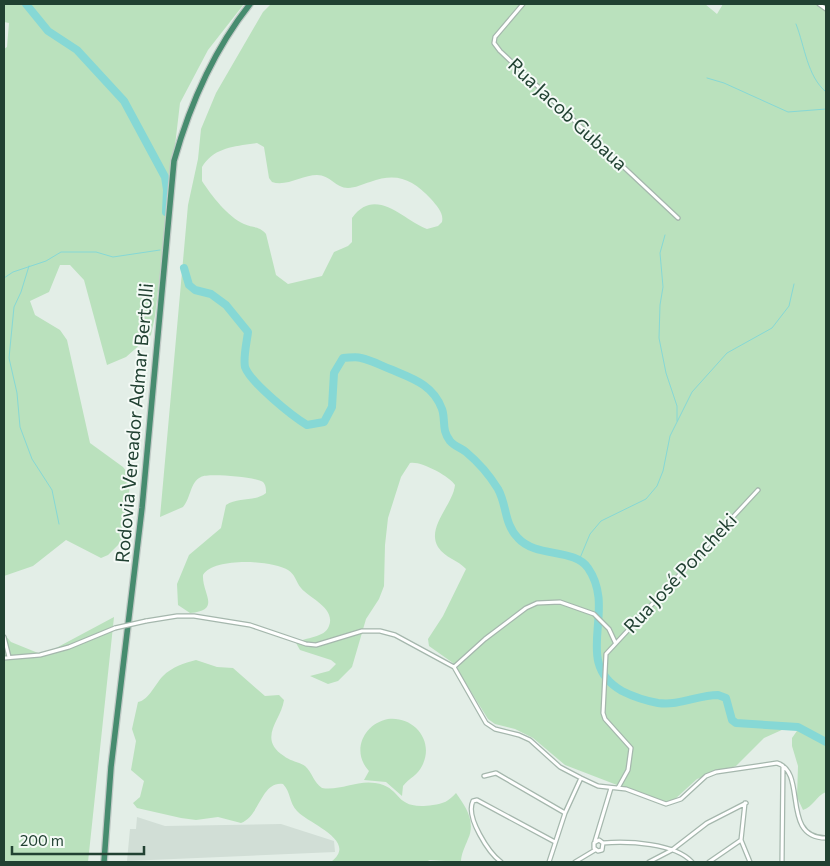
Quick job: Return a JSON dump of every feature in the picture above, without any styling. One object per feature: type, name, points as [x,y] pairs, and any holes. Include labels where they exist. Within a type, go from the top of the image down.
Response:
[{"type":"highway","name":"Rodovia Vereador Admar Bertolli","points":[[104,862],[112,767],[142,508],[174,161],[186,119],[202,82],[223,43],[250,4]]},
{"type":"street","name":"Rua Jacob Gubaua","points":[[523,4],[495,37],[494,43],[500,52],[678,218]]},
{"type":"street","points":[[819,4],[826,9]]},
{"type":"street","name":"Rua José Poncheki","points":[[454,667],[484,639],[526,608],[537,603],[560,602],[594,614],[609,629],[615,642],[758,490]]},
{"type":"street","points":[[4,658],[40,655],[69,647],[114,628],[177,616],[194,616],[250,625],[306,644],[316,644],[362,631],[380,631],[395,635],[454,667],[486,723],[495,729],[530,740],[560,767],[598,786],[618,788],[666,804],[681,799],[702,780],[716,772],[770,763],[783,765],[791,775],[800,822],[813,836],[826,838]]},
{"type":"street","points":[[4,637],[9,657]]},
{"type":"street","points":[[615,642],[606,654],[603,712],[605,719],[631,748],[630,762],[618,788]]},
{"type":"street","points":[[782,862],[783,765]]},
{"type":"street","points":[[484,776],[496,773],[565,813]]},
{"type":"street","points":[[549,862],[565,813],[581,778]]},
{"type":"street","points":[[595,850],[593,844],[611,788]]},
{"type":"street","points":[[501,862],[494,856],[477,829],[472,805],[474,801],[478,800],[556,842]]},
{"type":"street","points":[[649,862],[672,850],[707,823],[746,803],[741,840],[750,862]]},
{"type":"street","points":[[595,841],[601,840],[603,843],[630,842],[672,850],[684,855],[692,862]]},
{"type":"street","points":[[709,862],[741,840]]},
{"type":"street","points":[[575,862],[595,850],[602,850],[603,843]]},
{"type":"shaded area","points":[[137,817],[165,826],[281,824],[334,841],[335,852],[127,861],[130,829],[136,829]]},
{"type":"green space","points":[[4,4],[244,4],[208,50],[180,103],[155,316],[151,335],[126,357],[107,365],[84,280],[70,265],[60,265],[49,292],[30,301],[35,315],[60,330],[67,340],[90,443],[123,467],[131,477],[123,540],[108,555],[101,558],[66,540],[33,566],[4,576],[4,49],[7,47],[9,23],[4,22]]},
{"type":"green space","points":[[271,4],[705,4],[717,14],[723,4],[826,4],[826,792],[806,809],[803,810],[797,797],[798,766],[792,746],[792,738],[799,728],[795,724],[764,738],[736,766],[697,779],[674,800],[668,802],[656,800],[565,765],[533,738],[515,729],[495,724],[488,719],[453,663],[429,646],[428,639],[443,616],[466,569],[441,551],[435,539],[435,532],[455,485],[441,473],[427,466],[410,463],[401,477],[388,518],[384,586],[379,599],[366,619],[352,667],[338,681],[328,684],[310,676],[329,671],[336,664],[331,660],[300,650],[296,643],[319,635],[327,630],[330,620],[329,614],[321,604],[301,588],[288,570],[257,562],[219,565],[209,569],[203,575],[208,600],[208,605],[205,608],[190,613],[178,605],[177,584],[189,555],[221,528],[226,505],[236,501],[257,498],[266,493],[265,484],[259,480],[232,476],[205,476],[197,479],[183,507],[160,517],[188,205],[198,159],[201,129],[216,93],[263,12]],"holes":[[[257,143],[264,147],[269,178],[272,182],[283,183],[317,175],[326,177],[340,186],[348,188],[380,179],[404,179],[417,186],[431,199],[441,213],[442,222],[438,226],[427,229],[390,208],[371,205],[361,209],[352,218],[352,242],[348,246],[334,252],[322,276],[288,284],[276,275],[266,234],[261,230],[238,221],[215,199],[202,181],[202,167],[211,156],[229,148]]]},
{"type":"green space","points":[[114,617],[88,862],[4,862],[4,634],[11,642],[43,655]]},
{"type":"green space","points":[[196,660],[217,667],[233,668],[265,696],[279,695],[284,700],[271,736],[272,743],[286,758],[305,766],[322,788],[329,789],[368,782],[375,783],[391,789],[404,802],[420,806],[443,803],[456,793],[469,815],[471,827],[462,853],[461,862],[430,860],[425,862],[331,862],[338,854],[339,847],[336,840],[297,811],[283,784],[270,788],[252,814],[241,823],[218,817],[196,820],[181,818],[137,808],[133,803],[140,797],[144,781],[131,770],[136,741],[132,729],[138,702],[142,701],[152,691],[170,670]]},
{"type":"green space","points":[[388,719],[397,719],[414,726],[424,739],[426,748],[422,766],[403,786],[402,796],[386,782],[364,780],[369,771],[361,756],[362,740],[372,727]]},
{"type":"waterway","points":[[26,4],[48,31],[77,50],[124,101],[165,177],[167,190],[166,212]]},
{"type":"waterway","points":[[796,24],[807,61],[815,78],[826,92]]},
{"type":"waterway","points":[[707,78],[724,83],[788,112],[826,109]]},
{"type":"waterway","points":[[665,235],[660,253],[663,287],[660,305],[659,338],[666,373],[677,406],[677,421]]},
{"type":"waterway","points":[[4,278],[13,272],[46,261],[61,252],[96,252],[113,257],[160,250]]},
{"type":"waterway","points":[[29,266],[14,307],[9,358],[17,393],[20,427],[32,459],[52,490],[59,524]]},
{"type":"waterway","points":[[184,268],[189,285],[195,290],[211,294],[226,305],[248,332],[245,354],[245,367],[248,373],[272,398],[307,425],[324,422],[332,407],[334,373],[343,358],[357,357],[368,360],[413,379],[433,393],[442,409],[447,437],[453,444],[475,460],[488,474],[501,495],[513,533],[526,544],[544,551],[574,558],[588,568],[596,584],[599,601],[597,635],[599,666],[607,679],[622,691],[644,700],[666,704],[718,695],[726,698],[732,720],[736,723],[798,727],[826,742]]},
{"type":"waterway","points":[[580,558],[590,534],[601,521],[646,499],[657,486],[663,471],[670,436],[692,392],[727,353],[772,328],[789,306],[794,284]]}]
